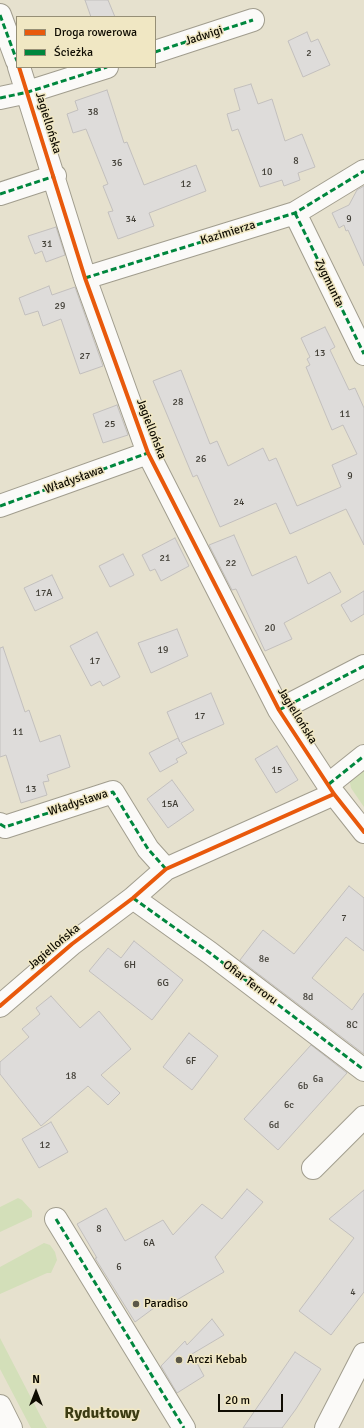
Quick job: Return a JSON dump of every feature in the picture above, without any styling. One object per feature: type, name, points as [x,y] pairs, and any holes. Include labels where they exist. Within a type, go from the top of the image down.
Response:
[{"type":"street","points":[[0,15],[16,59]]},
{"type":"street","name":"Jadwigi","points":[[156,52],[253,20]]},
{"type":"street","name":"Jagiellońska","points":[[19,68],[55,176],[85,278],[148,453],[279,710],[332,789],[364,832]]},
{"type":"street","points":[[0,98],[28,92],[103,68]]},
{"type":"street","name":"Kazimierza","points":[[85,278],[295,213],[364,171]]},
{"type":"street","points":[[0,194],[55,176]]},
{"type":"street","name":"Zygmunta","points":[[295,213],[364,354]]},
{"type":"street","name":"Władysława","points":[[0,506],[148,453]]},
{"type":"street","points":[[279,710],[364,666]]},
{"type":"street","name":"Jagiellońska","points":[[0,1006],[72,944],[133,898],[166,869],[332,789],[364,756]]},
{"type":"street","name":"Władysława","points":[[0,824],[5,827],[113,792],[148,849],[166,869]]},
{"type":"street","name":"Ofiar Terroru","points":[[133,898],[210,953],[364,1070]]},
{"type":"street","points":[[313,1168],[364,1117]]},
{"type":"street","points":[[56,1219],[184,1428]]},
{"type":"street","points":[[326,1428],[364,1354]]},
{"type":"street","points":[[0,1406],[11,1428]]},
{"type":"green space","points":[[364,765],[364,807],[351,788],[350,777]]},
{"type":"green space","points":[[18,1198],[22,1200],[32,1211],[32,1217],[0,1232],[0,1207]]},
{"type":"green space","points":[[44,1243],[50,1245],[55,1252],[57,1260],[51,1273],[47,1273],[0,1294],[0,1267]]},
{"type":"green space","points":[[0,1338],[47,1428],[31,1428],[0,1369]]},
{"type":"building","points":[[85,0],[108,0],[115,16],[91,16]]},
{"type":"building","points":[[307,32],[311,42],[318,39],[330,65],[303,77],[288,41]]},
{"type":"building","points":[[251,84],[258,104],[272,99],[285,141],[302,134],[315,167],[298,173],[300,180],[284,186],[282,180],[260,187],[238,129],[232,131],[227,114],[240,110],[234,89]]},
{"type":"building","points":[[107,90],[124,143],[127,142],[144,185],[196,165],[206,191],[149,213],[154,226],[118,239],[108,212],[113,211],[103,186],[108,184],[86,129],[73,133],[67,114],[78,110],[75,101]]},
{"type":"building","points":[[364,186],[364,266],[348,230],[346,231],[344,225],[339,228],[332,213],[349,205],[357,190]]},
{"type":"building","points":[[56,227],[65,255],[46,262],[42,251],[35,254],[28,236]]},
{"type":"building","points":[[49,286],[52,295],[75,287],[103,366],[80,374],[61,319],[43,326],[38,311],[25,315],[19,298]]},
{"type":"building","points":[[325,327],[335,347],[330,350],[349,390],[355,388],[364,408],[364,545],[346,509],[290,534],[276,503],[220,527],[197,475],[193,477],[153,381],[181,370],[210,444],[217,441],[228,466],[263,448],[269,461],[276,458],[297,506],[341,487],[332,465],[357,454],[343,425],[332,430],[306,367],[310,365],[307,359],[310,357],[301,338]]},
{"type":"building","points":[[117,405],[128,435],[103,443],[93,414]]},
{"type":"building","points":[[234,535],[252,576],[296,556],[308,584],[330,572],[341,592],[284,623],[292,639],[265,651],[236,589],[232,590],[209,545]]},
{"type":"building","points":[[175,538],[189,566],[161,581],[155,569],[150,571],[142,555]]},
{"type":"building","points":[[123,554],[134,575],[110,587],[99,566]]},
{"type":"building","points":[[52,575],[63,598],[35,611],[24,588]]},
{"type":"building","points":[[364,591],[364,614],[351,622],[341,605]]},
{"type":"building","points":[[177,629],[188,656],[151,673],[138,643]]},
{"type":"building","points":[[97,632],[120,677],[103,686],[100,681],[91,686],[70,646]]},
{"type":"building","points":[[3,647],[25,712],[29,710],[40,742],[60,735],[70,767],[47,775],[49,781],[43,782],[47,795],[21,803],[6,755],[0,757],[0,648]]},
{"type":"building","points":[[211,693],[224,724],[181,743],[187,753],[176,759],[178,762],[160,772],[149,753],[178,738],[180,742],[167,712]]},
{"type":"building","points":[[277,746],[298,780],[276,793],[255,759]]},
{"type":"building","points":[[172,780],[194,810],[168,828],[147,799]]},
{"type":"building","points":[[349,886],[364,898],[364,951],[346,937],[312,978],[352,1010],[364,993],[364,1054],[240,960],[263,930],[294,954]]},
{"type":"building","points":[[134,941],[183,980],[152,1020],[89,971],[108,948],[121,958]]},
{"type":"building","points":[[51,996],[80,1028],[99,1011],[131,1049],[101,1075],[120,1093],[108,1105],[88,1086],[41,1126],[0,1074],[0,1062],[29,1037],[22,1029],[40,1014],[36,1008]]},
{"type":"building","points":[[189,1033],[218,1056],[192,1090],[163,1067]]},
{"type":"building","points":[[311,1045],[347,1073],[278,1150],[244,1119]]},
{"type":"building","points":[[51,1122],[68,1152],[39,1168],[22,1139]]},
{"type":"building","points":[[247,1189],[263,1202],[215,1257],[224,1272],[165,1307],[162,1302],[135,1322],[95,1258],[97,1258],[77,1224],[106,1208],[125,1241],[163,1220],[173,1235],[202,1204],[222,1219]]},
{"type":"building","points":[[364,1190],[364,1292],[331,1335],[299,1311],[354,1238],[329,1219]]},
{"type":"building","points":[[212,1319],[224,1335],[192,1354],[204,1376],[177,1393],[161,1366],[185,1341],[187,1345]]},
{"type":"building","points":[[295,1352],[321,1369],[296,1409],[282,1428],[243,1428]]},
{"type":"marked path","points":[[0,15],[16,58]]},
{"type":"marked path","points":[[156,52],[253,20]]},
{"type":"marked path","points":[[0,98],[28,92],[104,68]]},
{"type":"marked path","points":[[85,278],[295,213],[364,171]]},
{"type":"marked path","points":[[0,194],[55,176]]},
{"type":"marked path","points":[[295,213],[364,354]]},
{"type":"marked path","points":[[0,506],[148,453]]},
{"type":"marked path","points":[[279,710],[364,666]]},
{"type":"marked path","points":[[329,784],[364,756]]},
{"type":"marked path","points":[[0,824],[5,827],[113,792],[148,849],[166,869]]},
{"type":"marked path","points":[[133,898],[210,953],[364,1070]]},
{"type":"marked path","points":[[56,1219],[184,1428]]},
{"type":"cycle path","points":[[19,68],[85,278],[148,453],[279,710],[334,794],[364,832]]},
{"type":"cycle path","points":[[0,1006],[72,944],[133,898],[166,869],[334,794]]},
{"type":"place","name":"Paradiso","points":[[136,1304]]},
{"type":"place","name":"Arczi Kebab","points":[[179,1360]]},
{"type":"district","name":"Rydułtowy","points":[[102,1414]]}]
